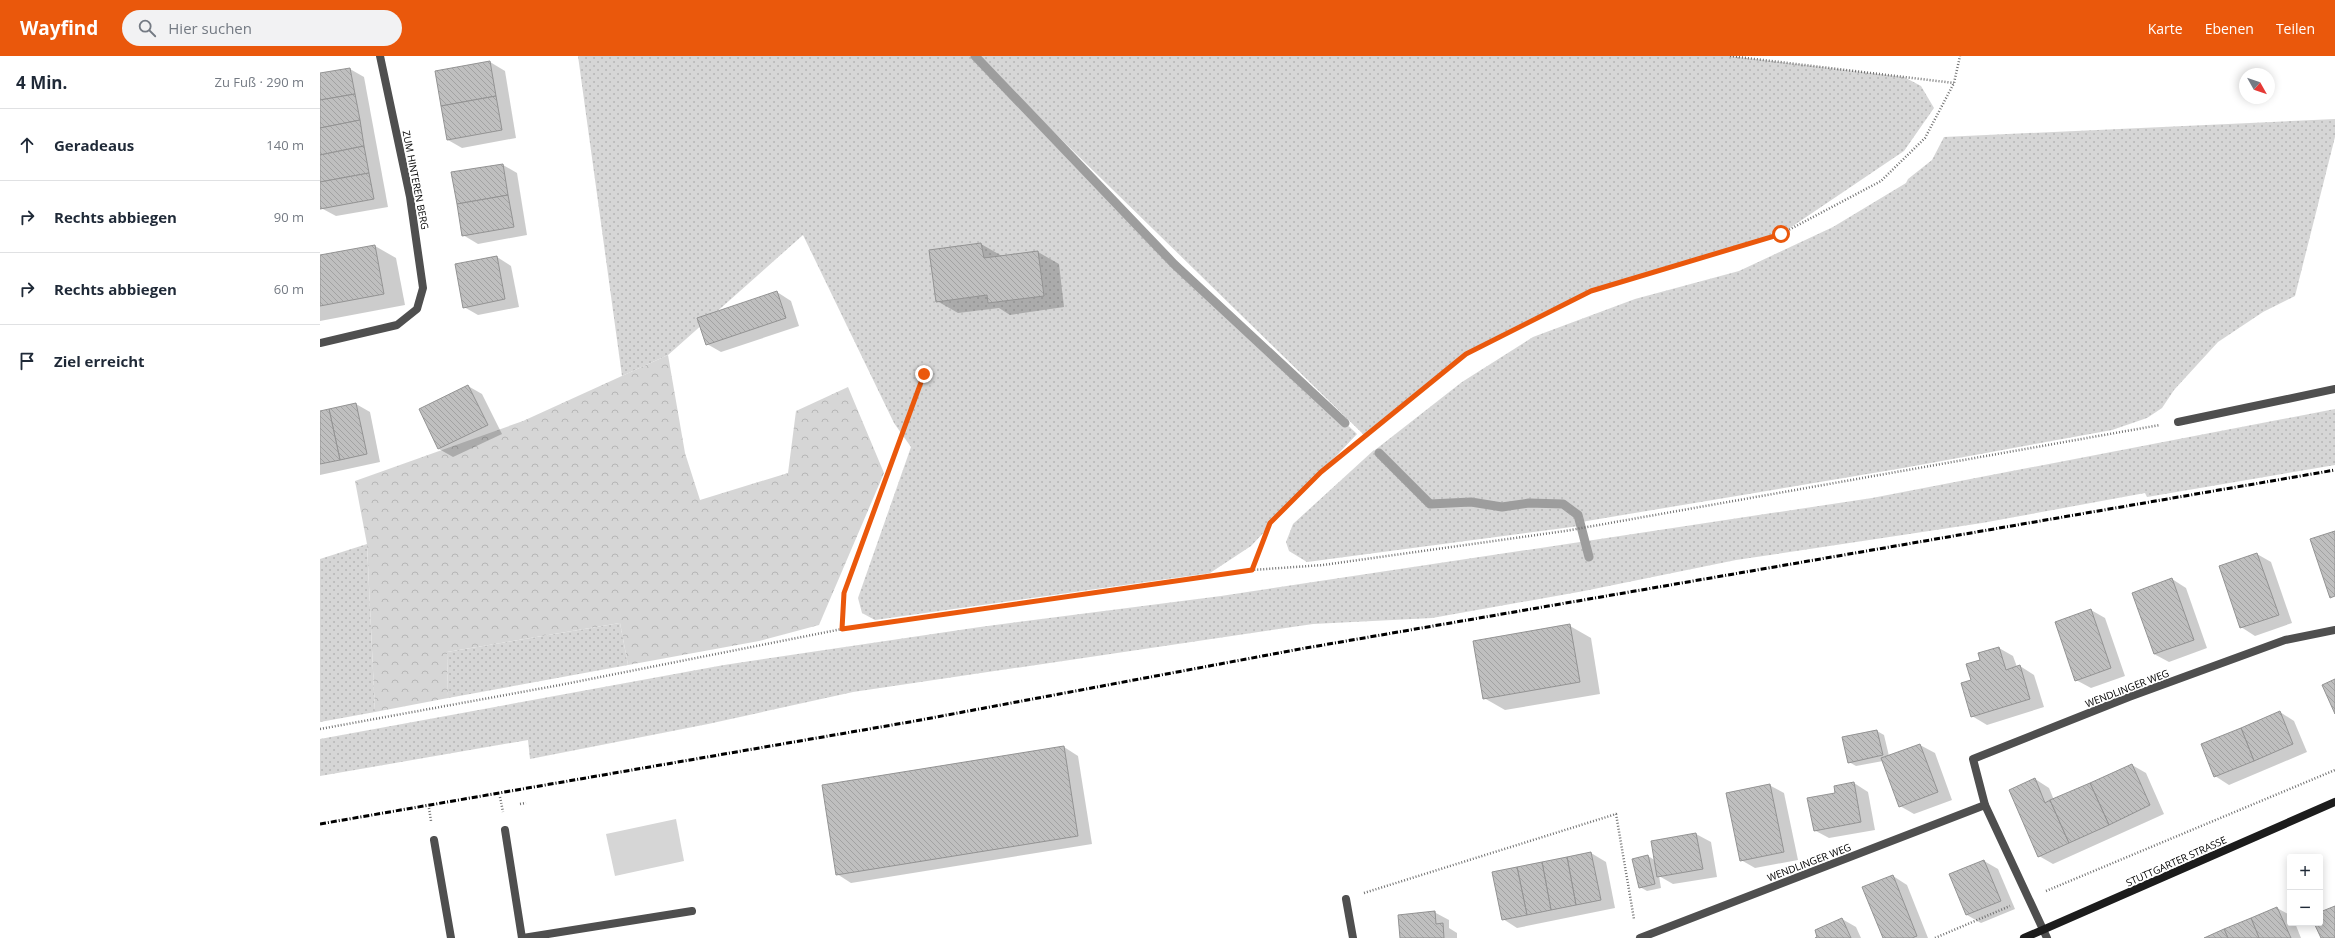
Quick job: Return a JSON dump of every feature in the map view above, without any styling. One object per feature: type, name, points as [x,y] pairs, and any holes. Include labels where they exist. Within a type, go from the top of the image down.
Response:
[{"type":"main road","name":"STUTTGARTER STRASSE","points":[[2024,938],[2335,802]]},
{"type":"street","name":"ZUM HINTEREN BERG","points":[[320,343],[397,325],[417,308],[424,288],[410,197],[380,56]]},
{"type":"street","points":[[2178,422],[2335,389]]},
{"type":"street","name":"WENDLINGER WEG","points":[[2047,938],[1985,804],[1973,759],[2129,697],[2285,640],[2335,630]]},
{"type":"street","name":"WENDLINGER WEG","points":[[1640,938],[1985,804]]},
{"type":"street","points":[[505,830],[522,938],[692,911]]},
{"type":"street","points":[[434,840],[451,938]]},
{"type":"street","points":[[1346,899],[1353,938]]},
{"type":"path","points":[[1730,56],[1954,83]]},
{"type":"path","points":[[1252,570],[1270,523],[1321,472],[1466,354],[1591,291],[1781,234],[1881,181],[1925,138],[1954,83],[1960,56]]},
{"type":"path","points":[[842,629],[844,593],[924,374]]},
{"type":"path","points":[[320,729],[560,685],[842,629],[1252,570],[1323,565],[1565,531],[1597,524],[2178,422]]},
{"type":"path","points":[[1935,938],[2335,770]]},
{"type":"path","points":[[500,797],[503,817]]},
{"type":"path","points":[[520,804],[526,803]]},
{"type":"path","points":[[1346,899],[1616,814],[1635,922]]},
{"type":"green space","points":[[578,56],[1730,56],[1904,77],[1921,86],[1934,108],[1904,151],[1781,234],[1586,294],[1466,354],[1365,436],[985,65],[1130,218],[1357,434],[1251,546],[1210,573],[875,620],[862,613],[858,598],[911,447],[894,423],[803,235],[668,355],[622,376]]},
{"type":"green space","points":[[2335,119],[2335,137],[2295,296],[2263,312],[2218,342],[2174,390],[2162,408],[2147,418],[2112,430],[1903,468],[1581,522],[1578,517],[1579,526],[1307,562],[1289,551],[1286,542],[1293,524],[1374,450],[1376,451],[1375,450],[1462,382],[1533,337],[1635,299],[1739,271],[1833,227],[1906,183],[1908,179],[1932,160],[1944,137]]},
{"type":"green space","points":[[668,355],[685,453],[700,500],[788,473],[796,411],[848,387],[884,473],[819,625],[759,641],[628,665],[620,623],[447,652],[448,698],[375,712],[367,544],[355,481],[523,421]]},
{"type":"green space","points":[[2335,409],[2335,465],[2147,497],[2145,493],[1982,523],[1736,560],[1584,591],[1432,618],[1313,624],[853,692],[708,724],[530,759],[528,740],[320,776],[320,739],[724,665],[980,627],[1221,596],[1872,498]]},
{"type":"green space","points":[[367,544],[375,712],[320,722],[320,559]]},
{"type":"green space","points":[[620,623],[628,665],[448,698],[447,652]]},
{"type":"green space","points":[[676,819],[684,861],[615,876],[606,834]]},
{"type":"building","points":[[490,61],[496,96],[441,106],[435,71]]},
{"type":"building","points":[[350,68],[355,94],[320,100],[320,73]]},
{"type":"building","points":[[355,94],[360,120],[320,128],[320,100]]},
{"type":"building","points":[[496,96],[502,130],[447,140],[441,106]]},
{"type":"building","points":[[360,120],[364,146],[320,155],[320,128]]},
{"type":"building","points":[[364,146],[369,173],[320,182],[320,155]]},
{"type":"building","points":[[503,164],[508,195],[457,204],[451,172]]},
{"type":"building","points":[[369,173],[374,199],[320,209],[320,182]]},
{"type":"building","points":[[508,195],[514,227],[462,236],[457,204]]},
{"type":"building","points":[[981,243],[984,258],[1038,251],[1044,296],[988,303],[987,295],[936,302],[929,250]]},
{"type":"building","points":[[375,245],[384,294],[320,306],[320,255]]},
{"type":"building","points":[[497,256],[505,299],[463,308],[455,264]]},
{"type":"building","points":[[777,291],[786,318],[706,345],[697,318]]},
{"type":"building","points":[[468,385],[488,425],[438,449],[419,409]]},
{"type":"building","points":[[356,403],[367,454],[340,460],[329,409]]},
{"type":"building","points":[[329,409],[340,460],[320,464],[320,411]]},
{"type":"building","points":[[2335,531],[2335,596],[2330,598],[2310,539]]},
{"type":"building","points":[[2257,553],[2279,615],[2240,628],[2219,566]]},
{"type":"building","points":[[2172,578],[2194,640],[2154,654],[2132,593]]},
{"type":"building","points":[[2091,609],[2111,668],[2075,681],[2055,622]]},
{"type":"building","points":[[1570,624],[1580,682],[1483,699],[1473,641]]},
{"type":"building","points":[[1999,647],[2006,670],[2020,665],[2030,699],[1971,717],[1961,683],[1971,680],[1966,664],[1980,660],[1978,653]]},
{"type":"building","points":[[2335,679],[2335,714],[2322,685]]},
{"type":"building","points":[[2280,711],[2293,744],[2254,761],[2241,728]]},
{"type":"building","points":[[2241,728],[2254,761],[2214,777],[2201,744]]},
{"type":"building","points":[[1877,730],[1883,755],[1848,763],[1842,737]]},
{"type":"building","points":[[1920,744],[1938,792],[1899,807],[1881,758]]},
{"type":"building","points":[[1064,746],[1078,836],[836,875],[822,785]]},
{"type":"building","points":[[2132,764],[2150,805],[2109,825],[2090,783]]},
{"type":"building","points":[[2035,778],[2045,803],[2050,800],[2069,843],[2038,857],[2009,790]]},
{"type":"building","points":[[1854,782],[1861,822],[1814,831],[1807,798],[1835,793],[1834,786]]},
{"type":"building","points":[[2090,783],[2109,825],[2069,843],[2050,800]]},
{"type":"building","points":[[1770,784],[1784,852],[1740,861],[1726,793]]},
{"type":"building","points":[[1696,833],[1703,869],[1657,877],[1651,841]]},
{"type":"building","points":[[1591,852],[1601,900],[1576,905],[1567,857]]},
{"type":"building","points":[[1648,855],[1655,884],[1639,888],[1632,859]]},
{"type":"building","points":[[1567,857],[1576,905],[1551,910],[1542,862]]},
{"type":"building","points":[[1984,860],[2001,901],[1966,915],[1949,874]]},
{"type":"building","points":[[1542,862],[1551,910],[1527,915],[1517,867]]},
{"type":"building","points":[[1517,867],[1527,915],[1502,920],[1492,872]]},
{"type":"building","points":[[1893,875],[1917,936],[1912,938],[1883,938],[1862,887]]},
{"type":"building","points":[[2335,906],[2335,938],[2321,938],[2315,926],[2323,926],[2323,911]]},
{"type":"building","points":[[2277,907],[2291,938],[2259,938],[2251,918]]},
{"type":"building","points":[[1435,911],[1436,924],[1443,923],[1444,938],[1400,938],[1398,915]]},
{"type":"building","points":[[1842,918],[1851,938],[1815,938],[1817,937],[1815,930]]},
{"type":"building","points":[[2251,918],[2259,938],[2228,938],[2224,929]]},
{"type":"building","points":[[2224,929],[2228,938],[2204,938]]},
{"type":"waterway","points":[[975,56],[1174,264],[1345,423]]},
{"type":"waterway","points":[[1379,453],[1430,504],[1471,502],[1502,507],[1529,503],[1563,504],[1578,515],[1589,557]]},
{"type":"railway","points":[[320,824],[915,721],[1300,649],[2335,470]]},
{"type":"route","points":[[924,374],[844,593],[842,629],[1252,570],[1270,523],[1321,472],[1466,354],[1591,291],[1781,234]]}]
